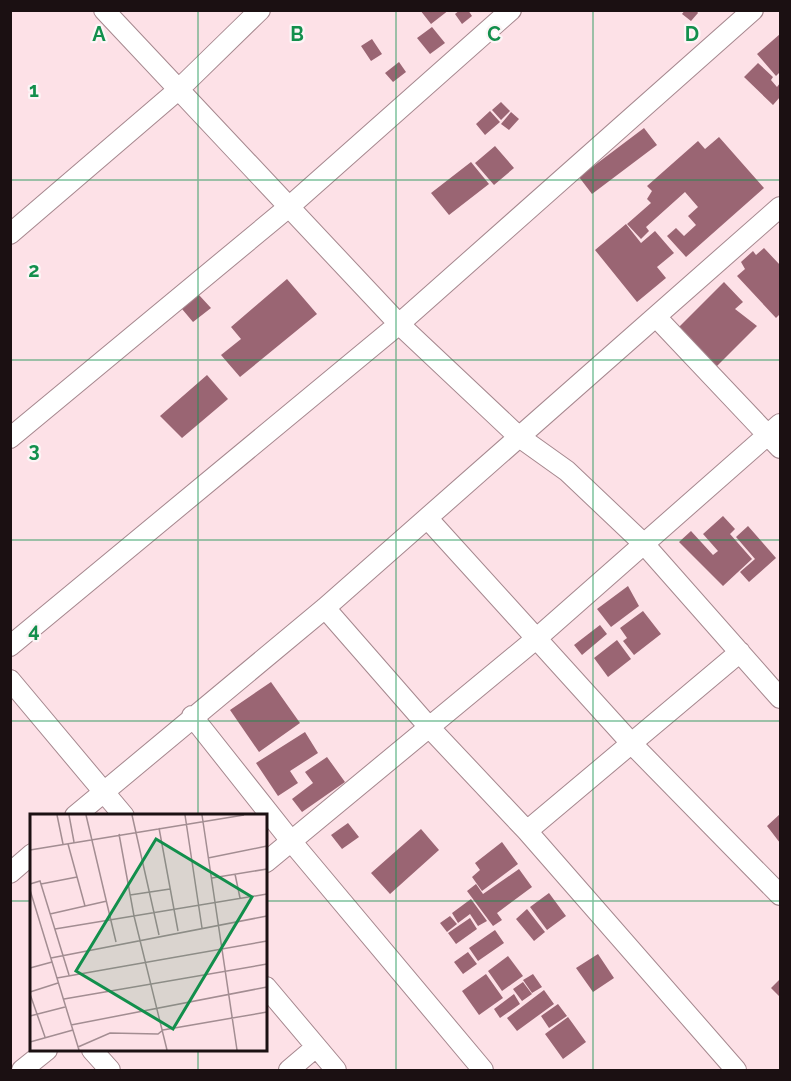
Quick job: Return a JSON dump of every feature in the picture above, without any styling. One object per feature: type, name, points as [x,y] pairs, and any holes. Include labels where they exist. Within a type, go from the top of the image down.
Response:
[{"type":"street","points":[[104,10],[399,324],[518,436],[567,471],[644,544],[780,698]]},
{"type":"street","points":[[10,234],[178,90],[260,10]]},
{"type":"street","points":[[10,438],[290,206],[510,10]]},
{"type":"street","points":[[10,646],[399,324],[753,10]]},
{"type":"street","points":[[77,814],[192,716],[326,608],[518,436],[657,318],[780,207]]},
{"type":"street","points":[[267,861],[537,638],[644,544],[776,435],[657,318]]},
{"type":"street","points":[[428,519],[632,744],[780,895]]},
{"type":"street","points":[[326,608],[429,727],[527,831],[736,1071]]},
{"type":"street","points":[[527,831],[740,652]]},
{"type":"street","points":[[10,680],[122,814]]},
{"type":"street","points":[[192,716],[291,840],[483,1071]]},
{"type":"street","points":[[10,873],[30,856]]},
{"type":"street","points":[[267,988],[336,1071]]},
{"type":"street","points":[[289,1071],[316,1047]]},
{"type":"street","points":[[22,1071],[46,1051]]},
{"type":"street","points":[[93,1051],[110,1071]]},
{"type":"building","points":[[420,10],[449,10],[431,24]]},
{"type":"building","points":[[460,10],[468,10],[472,16],[462,24],[455,14]]},
{"type":"building","points":[[685,10],[696,10],[698,13],[691,21],[682,14]]},
{"type":"building","points":[[432,27],[445,43],[430,54],[417,38]]},
{"type":"building","points":[[780,34],[780,72],[776,76],[757,54]]},
{"type":"building","points":[[372,39],[382,54],[371,61],[361,46]]},
{"type":"building","points":[[399,62],[406,72],[393,82],[385,73]]},
{"type":"building","points":[[758,63],[773,77],[771,80],[777,87],[780,83],[780,97],[773,105],[744,77]]},
{"type":"building","points":[[501,102],[510,111],[501,120],[492,110]]},
{"type":"building","points":[[490,111],[500,122],[485,135],[476,124]]},
{"type":"building","points":[[511,112],[519,119],[509,130],[501,124]]},
{"type":"building","points":[[644,128],[657,145],[592,194],[579,177]]},
{"type":"building","points":[[719,137],[764,188],[686,257],[667,236],[676,228],[684,236],[696,225],[688,216],[698,207],[685,192],[646,227],[649,231],[641,239],[627,224],[651,203],[647,199],[652,191],[647,186],[698,141],[705,149]]},
{"type":"building","points":[[495,146],[514,168],[494,185],[475,163]]},
{"type":"building","points":[[471,162],[489,184],[449,215],[431,193]]},
{"type":"building","points":[[626,224],[641,243],[655,231],[674,253],[657,267],[666,278],[637,302],[595,250]]},
{"type":"building","points":[[764,248],[780,265],[780,314],[776,318],[737,276],[745,269],[741,262],[753,251],[756,255]]},
{"type":"building","points":[[287,279],[317,314],[240,377],[221,355],[241,339],[231,327]]},
{"type":"building","points":[[724,282],[743,302],[735,309],[757,326],[715,368],[677,329]]},
{"type":"building","points":[[199,295],[211,308],[193,322],[182,309]]},
{"type":"building","points":[[207,375],[228,399],[182,438],[160,416]]},
{"type":"building","points":[[723,516],[735,529],[730,534],[752,559],[723,586],[679,542],[691,531],[713,555],[718,551],[703,534]]},
{"type":"building","points":[[748,526],[776,558],[749,582],[740,572],[755,559],[736,537]]},
{"type":"building","points":[[628,586],[639,606],[611,627],[597,609]]},
{"type":"building","points":[[643,611],[661,634],[634,655],[623,641],[627,638],[620,628]]},
{"type":"building","points":[[600,625],[607,634],[582,655],[574,645]]},
{"type":"building","points":[[617,640],[631,659],[608,677],[594,658]]},
{"type":"building","points":[[271,682],[300,723],[259,752],[230,710]]},
{"type":"building","points":[[305,732],[318,753],[290,771],[298,783],[278,796],[256,763]]},
{"type":"building","points":[[327,757],[345,782],[302,812],[292,799],[313,783],[305,772]]},
{"type":"building","points":[[780,814],[780,843],[767,826]]},
{"type":"building","points":[[348,823],[359,837],[342,849],[331,835]]},
{"type":"building","points":[[421,829],[439,850],[390,894],[371,873]]},
{"type":"building","points":[[502,842],[518,864],[482,891],[472,877],[480,870],[475,863]]},
{"type":"building","points":[[519,869],[532,887],[497,913],[502,920],[493,926],[467,891],[476,884],[483,894]]},
{"type":"building","points":[[549,893],[566,916],[547,930],[530,907]]},
{"type":"building","points":[[471,899],[487,921],[478,926],[470,914],[458,923],[452,913]]},
{"type":"building","points":[[527,909],[545,932],[534,941],[516,919]]},
{"type":"building","points":[[450,916],[457,924],[447,932],[440,923]]},
{"type":"building","points":[[470,918],[477,929],[456,944],[448,933]]},
{"type":"building","points":[[495,930],[504,943],[478,961],[469,948]]},
{"type":"building","points":[[468,952],[477,964],[463,974],[454,962]]},
{"type":"building","points":[[598,954],[614,978],[593,992],[576,968]]},
{"type":"building","points":[[508,956],[523,976],[502,991],[488,971]]},
{"type":"building","points":[[486,974],[503,998],[479,1015],[462,991]]},
{"type":"building","points":[[533,974],[542,987],[532,993],[523,980]]},
{"type":"building","points":[[780,979],[780,997],[771,988]]},
{"type":"building","points":[[523,982],[532,994],[522,1001],[513,989]]},
{"type":"building","points":[[544,990],[554,1004],[517,1031],[507,1018]]},
{"type":"building","points":[[514,994],[520,1004],[500,1018],[494,1009]]},
{"type":"building","points":[[558,1004],[567,1016],[549,1028],[541,1016]]},
{"type":"building","points":[[568,1017],[586,1042],[563,1059],[545,1034]]}]
